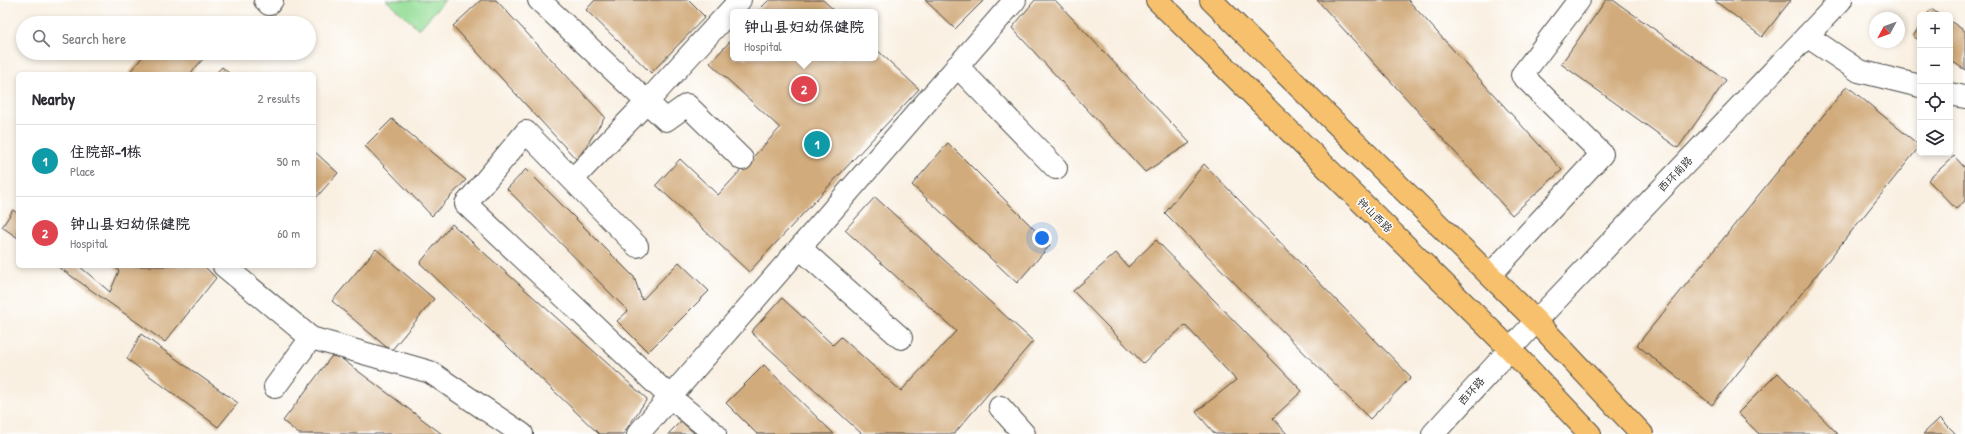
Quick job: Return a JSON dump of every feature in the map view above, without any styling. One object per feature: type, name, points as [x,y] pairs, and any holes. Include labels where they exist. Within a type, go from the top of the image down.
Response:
[{"type":"main road","name":"钟山西路","points":[[1157,0],[1510,348],[1590,434]]},
{"type":"main road","points":[[1211,0],[1536,321],[1642,434]]},
{"type":"street","points":[[265,0],[268,4],[272,0]]},
{"type":"street","points":[[539,0],[666,120],[687,105],[742,159]]},
{"type":"street","points":[[732,9],[740,0]]},
{"type":"street","points":[[638,434],[1015,0]]},
{"type":"street","points":[[1490,275],[1602,154],[1522,75],[1579,0]]},
{"type":"street","name":"西环南路","points":[[1510,348],[1841,0]]},
{"type":"street","points":[[573,179],[647,102],[730,11]]},
{"type":"street","points":[[1807,36],[1859,71],[1917,85]]},
{"type":"street","points":[[957,66],[1056,168]]},
{"type":"street","points":[[1953,95],[1965,97]]},
{"type":"street","points":[[637,246],[526,132],[466,204],[670,397],[715,434]]},
{"type":"street","points":[[800,248],[901,338]]},
{"type":"street","points":[[226,268],[311,338],[430,372],[522,434]]},
{"type":"street","points":[[275,387],[311,338]]},
{"type":"street","name":"西环路","points":[[1433,434],[1510,348]]},
{"type":"street","points":[[1000,408],[1024,434]]},
{"type":"green space","points":[[386,0],[445,0],[419,29]]},
{"type":"building","points":[[481,0],[496,0],[605,117],[577,160],[453,26]]},
{"type":"building","points":[[595,0],[688,0],[705,17],[651,73],[586,10]]},
{"type":"building","points":[[769,0],[823,0],[833,9],[760,9]]},
{"type":"building","points":[[925,0],[984,0],[955,29]]},
{"type":"building","points":[[1035,0],[1055,0],[1190,143],[1145,172],[1012,28]]},
{"type":"building","points":[[1317,0],[1408,0],[1562,170],[1512,215]]},
{"type":"building","points":[[1606,0],[1613,0],[1726,80],[1678,148],[1561,64]]},
{"type":"building","points":[[1714,0],[1791,0],[1762,37]]},
{"type":"building","points":[[1953,23],[1965,31],[1965,70],[1953,62]]},
{"type":"building","points":[[1917,30],[1917,39],[1913,36]]},
{"type":"building","points":[[730,41],[730,61],[878,61],[878,51],[919,89],[749,272],[656,185],[680,159],[718,195],[780,128],[710,63]]},
{"type":"building","points":[[140,60],[202,60],[192,72],[130,72]]},
{"type":"building","points":[[222,67],[228,72],[217,72]]},
{"type":"building","points":[[1847,86],[1917,144],[1917,150],[1712,405],[1637,345]]},
{"type":"building","points":[[392,119],[466,180],[432,216],[365,146]]},
{"type":"building","points":[[948,143],[1050,245],[1017,283],[912,185]]},
{"type":"building","points":[[316,153],[338,173],[316,198]]},
{"type":"building","points":[[1954,156],[1965,168],[1965,201],[1956,209],[1928,180]]},
{"type":"building","points":[[1204,164],[1411,377],[1370,419],[1165,213]]},
{"type":"building","points":[[526,169],[634,277],[642,300],[679,262],[709,291],[648,352],[617,321],[628,311],[507,189]]},
{"type":"building","points":[[875,197],[1033,341],[954,434],[862,434],[751,332],[782,298],[833,345],[841,337],[901,391],[956,331],[845,230]]},
{"type":"building","points":[[13,210],[16,212],[16,237],[2,227]]},
{"type":"building","points":[[452,224],[647,399],[623,434],[599,434],[420,263]]},
{"type":"building","points":[[1156,240],[1302,391],[1273,418],[1287,434],[1215,434],[1196,412],[1236,380],[1185,325],[1143,363],[1073,291],[1116,253],[1128,267]]},
{"type":"building","points":[[376,249],[434,299],[391,351],[332,301]]},
{"type":"building","points":[[60,268],[81,268],[110,292],[119,271],[115,268],[206,268],[216,278],[165,342]]},
{"type":"building","points":[[141,334],[238,403],[218,427],[127,359]]},
{"type":"building","points":[[334,353],[442,434],[299,434],[283,421]]},
{"type":"building","points":[[764,365],[834,434],[757,434],[726,403]]},
{"type":"building","points":[[1778,373],[1838,434],[1759,434],[1738,413]]},
{"type":"building","points":[[1940,418],[1956,434],[1923,434]]},
{"type":"building","points":[[681,421],[695,434],[668,434]]},
{"type":"place","name":"钟山县妇幼保健院","points":[[804,89]]},
{"type":"place","name":"住院部-1栋","points":[[817,144]]}]
